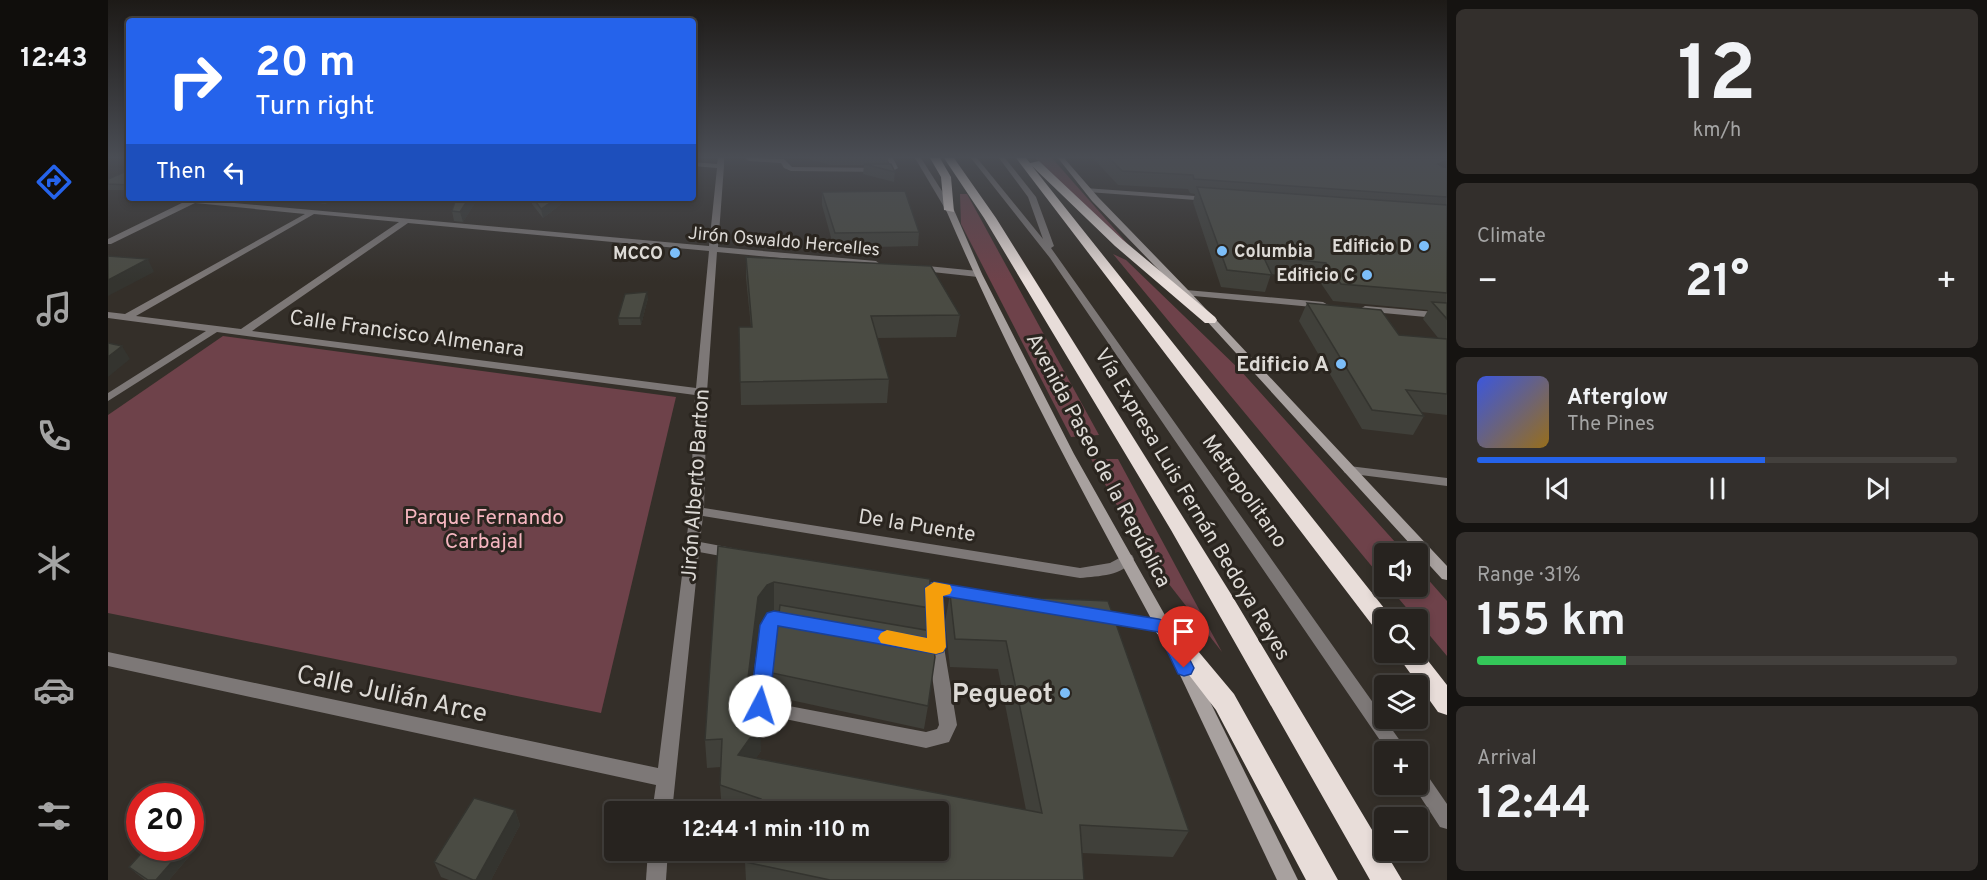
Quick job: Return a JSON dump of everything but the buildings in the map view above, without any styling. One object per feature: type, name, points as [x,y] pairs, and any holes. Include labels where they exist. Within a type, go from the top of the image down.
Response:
[{"type":"highway","points":[[949,199],[950,210]]},
{"type":"highway","name":"Vía Expresa Luis Fernán Bedoya Reyes","points":[[978,199],[1034,293],[1130,441],[1387,880]]},
{"type":"highway","points":[[1054,199],[1374,611]]},
{"type":"highway","points":[[1075,199],[1119,243],[1210,320]]},
{"type":"highway","points":[[1164,626],[1225,702],[1323,880]]},
{"type":"highway","points":[[1415,663],[1447,704]]},
{"type":"main road","points":[[1097,199],[1447,575]]},
{"type":"main road","name":"Avenida Paseo de la República","points":[[950,210],[978,274],[1068,454],[1164,626],[1288,880]]},
{"type":"street","name":"Jirón Alberto Barton","points":[[663,801],[697,511],[701,392],[718,199]]},
{"type":"street","name":"Avenida Paseo de la República","points":[[943,199],[950,210]]},
{"type":"street","name":"Metropolitano","points":[[1007,199],[1053,256],[1391,741]]},
{"type":"street","name":"Metropolitano","points":[[1033,199],[1053,256]]},
{"type":"street","points":[[108,242],[194,201]]},
{"type":"street","name":"Jirón Oswaldo Hercelles","points":[[206,201],[887,265]]},
{"type":"street","points":[[128,317],[313,212]]},
{"type":"street","points":[[245,331],[406,221]]},
{"type":"street","name":"Jirón Oswaldo Hercelles","points":[[910,267],[978,274]]},
{"type":"street","points":[[1186,293],[1333,306]]},
{"type":"street","points":[[1356,308],[1447,316]]},
{"type":"street","name":"Calle Francisco Almenara","points":[[108,315],[701,392]]},
{"type":"street","points":[[108,398],[217,328]]},
{"type":"street","points":[[1349,470],[1447,482]]},
{"type":"street","name":"De la Puente","points":[[697,511],[1080,573],[1114,568],[1127,559]]},
{"type":"street","points":[[692,546],[749,556]]},
{"type":"street","points":[[899,582],[1003,599]]},
{"type":"street","points":[[809,623],[774,618],[769,625],[759,703],[762,708],[926,740],[943,736],[948,725],[936,647],[934,588]]},
{"type":"street","points":[[1083,613],[1164,626]]},
{"type":"street","points":[[913,642],[936,647]]},
{"type":"street","name":"Calle Julián Arce","points":[[108,659],[665,778]]},
{"type":"street","points":[[1428,792],[1447,820]]},
{"type":"street","points":[[656,880],[657,861]]},
{"type":"green space","points":[[960,199],[970,199],[1099,435],[1071,437],[961,224]]},
{"type":"green space","points":[[1079,199],[1088,199],[1133,250]]},
{"type":"green space","points":[[1113,254],[1126,260],[1240,370],[1396,543],[1374,543],[1374,569]]},
{"type":"green space","name":"Parque Fernando Carbajal","points":[[223,336],[676,397],[601,713],[108,613],[108,415]]},
{"type":"green space","points":[[1091,459],[1118,459],[1222,652],[1140,547]]},
{"type":"green space","points":[[1428,579],[1447,601],[1447,656],[1428,633],[1428,609],[1407,609],[1397,597],[1428,597]]},
{"type":"slow traffic","points":[[887,638],[936,647],[934,588],[944,590]]},
{"type":"place","name":"Edificio D","points":[[1424,246]]},
{"type":"place","name":"Columbia","points":[[1222,251]]},
{"type":"place","name":"MCCO","points":[[675,253]]},
{"type":"place","name":"Edificio C","points":[[1367,275]]},
{"type":"place","name":"Edificio A","points":[[1341,364]]},
{"type":"place","name":"Pegueot","points":[[1065,693]]},
{"type":"route","points":[[760,706],[759,698],[769,625],[774,618],[936,647],[934,588],[1164,626],[1184,668]]}]
